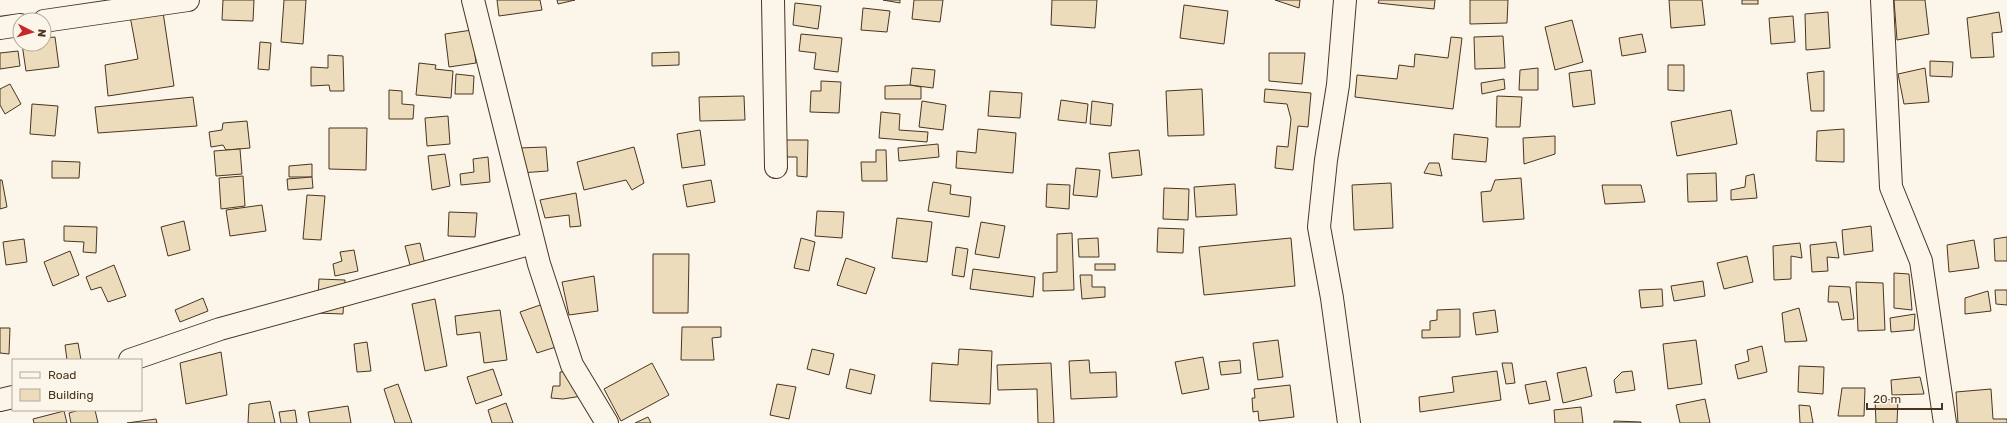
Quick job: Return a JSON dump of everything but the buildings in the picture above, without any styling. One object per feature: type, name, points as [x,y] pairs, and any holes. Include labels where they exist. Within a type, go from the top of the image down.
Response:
[{"type":"street","points":[[52,20],[188,0]]},
{"type":"street","points":[[473,0],[533,243],[572,364],[607,423]]},
{"type":"street","points":[[773,0],[776,168]]},
{"type":"street","points":[[1345,0],[1338,85],[1326,160],[1319,227],[1332,298],[1349,423]]},
{"type":"street","points":[[1882,0],[1891,187],[1922,261],[1945,423]]},
{"type":"street","points":[[0,28],[12,26]]},
{"type":"street","points":[[133,359],[220,329],[533,243]]},
{"type":"street","points":[[0,400],[12,397]]}]
